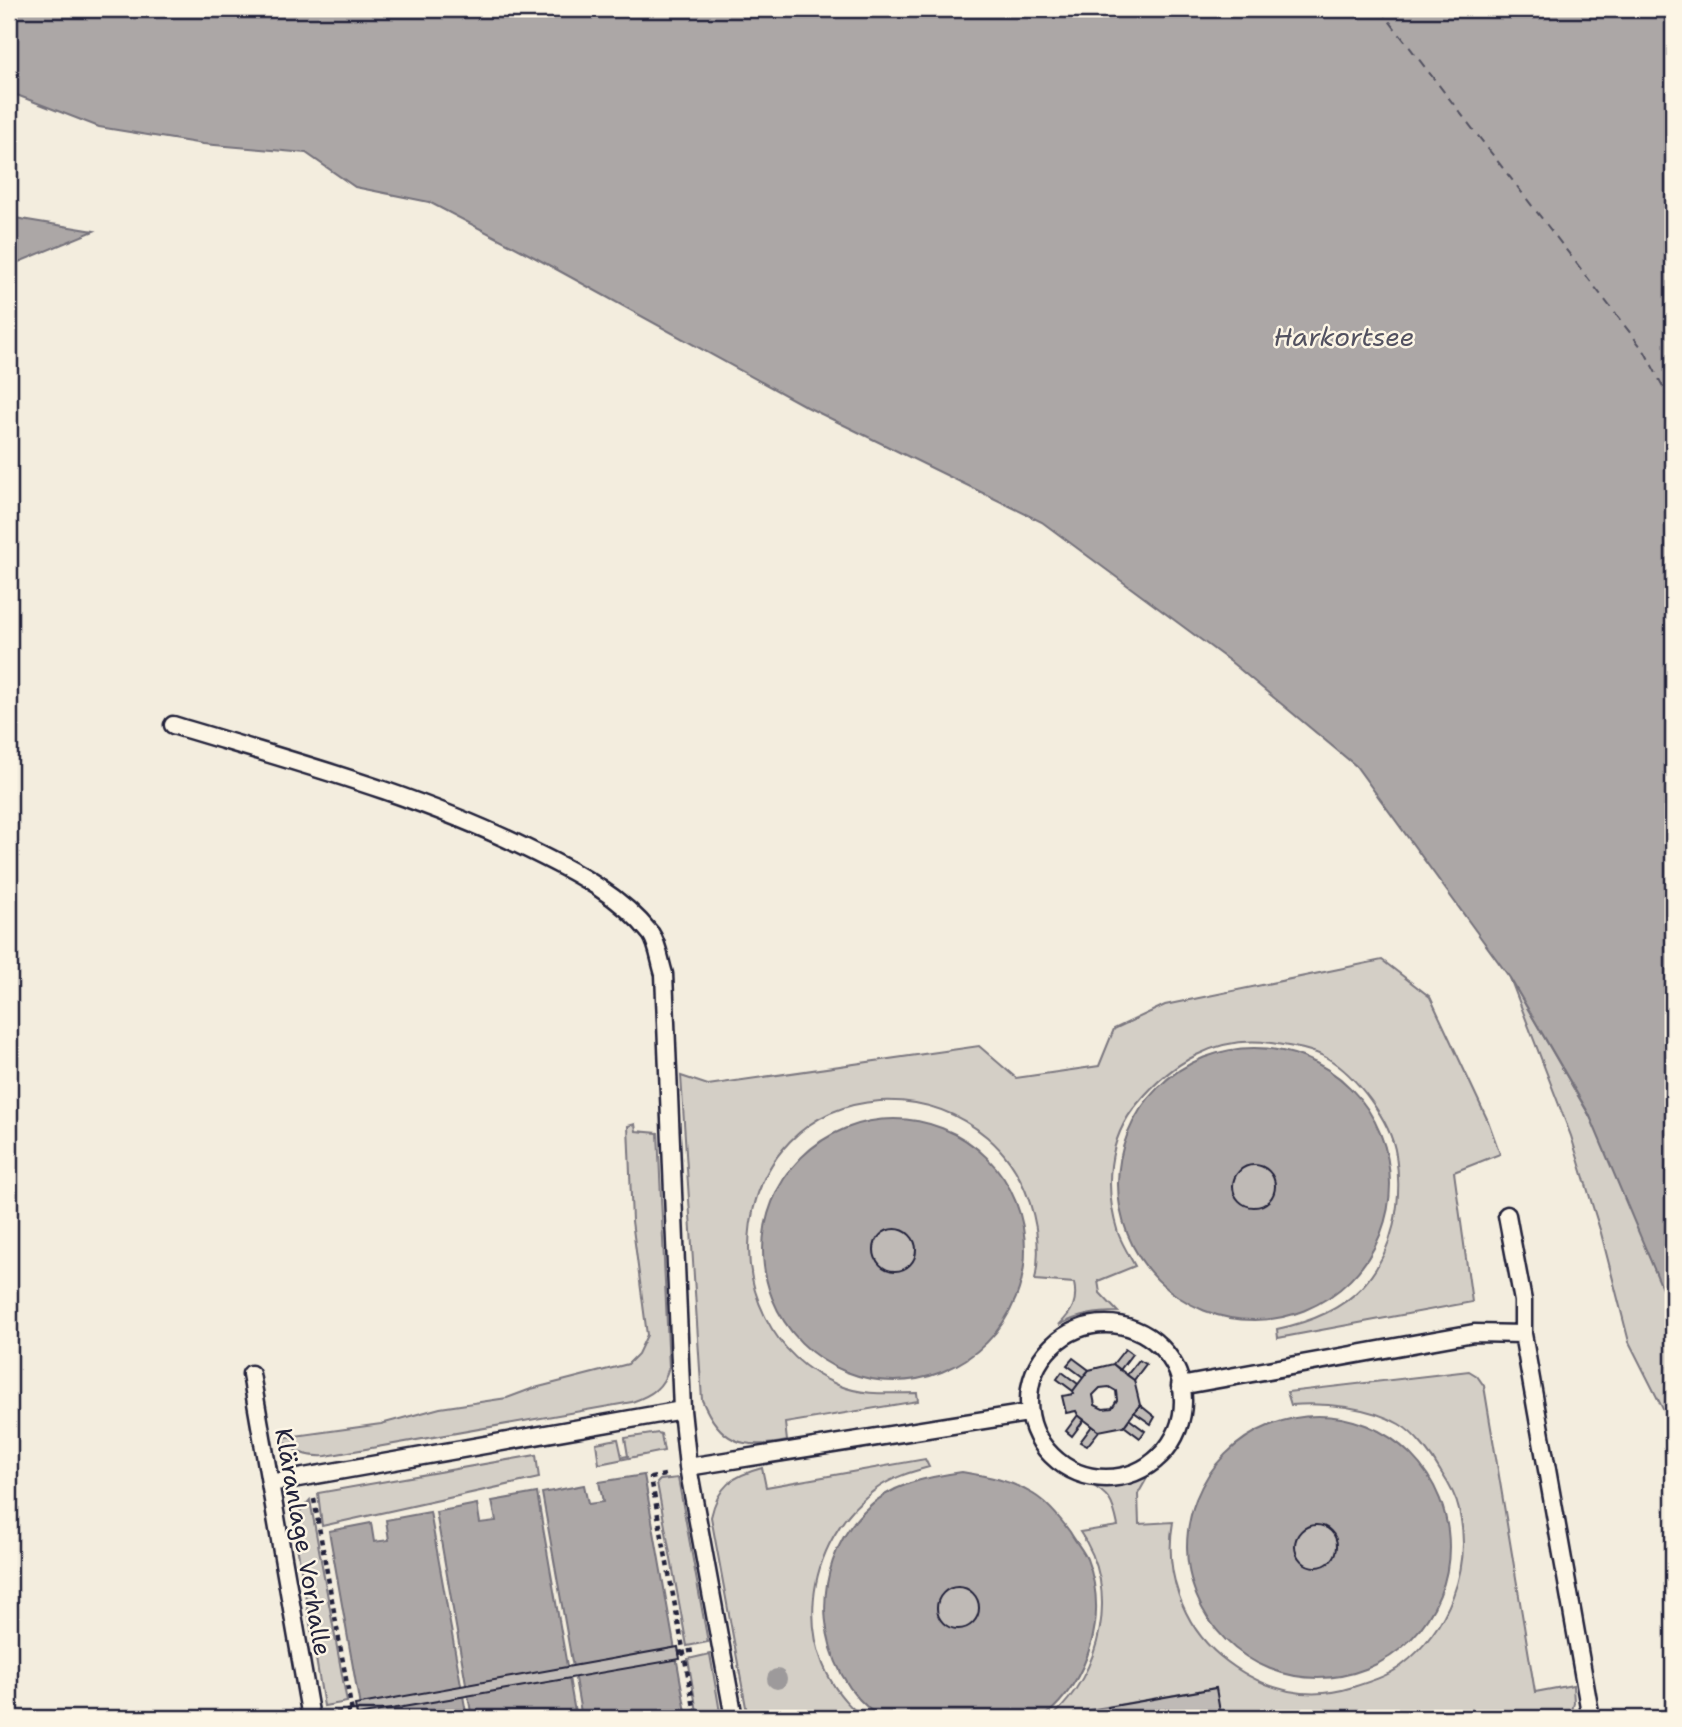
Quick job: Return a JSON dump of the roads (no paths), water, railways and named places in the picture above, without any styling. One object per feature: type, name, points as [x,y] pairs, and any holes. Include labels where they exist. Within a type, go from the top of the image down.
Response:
[{"type":"lane","points":[[173,725],[384,789],[496,833],[584,876],[629,911],[653,936],[664,974],[682,1410],[689,1469],[734,1718]]},
{"type":"lane","points":[[1507,1215],[1523,1301],[1523,1334],[1591,1718]]},
{"type":"lane","points":[[1105,1324],[1130,1328],[1150,1337],[1162,1348],[1176,1370],[1183,1396],[1181,1417],[1167,1449],[1140,1471],[1115,1478],[1095,1478],[1066,1468],[1039,1441],[1031,1428],[1028,1413],[1032,1377],[1048,1349],[1077,1329],[1105,1324]]},
{"type":"lane","points":[[1181,1386],[1474,1333],[1523,1334]]},
{"type":"lane","name":"Kläranlage Vorhalle","points":[[251,1374],[311,1718]]},
{"type":"lane","points":[[270,1483],[682,1410]]},
{"type":"lane","points":[[689,1469],[1028,1413]]},
{"type":"water","name":"Harkortsee","points":[[9,9],[1673,9],[1673,1314],[1589,1114],[1510,978],[1356,766],[1231,662],[1042,522],[807,407],[429,202],[355,187],[306,153],[203,144],[99,127],[9,92]]},
{"type":"water","points":[[9,217],[94,231],[9,266]]},
{"type":"water","points":[[1254,1048],[1281,1051],[1306,1058],[1330,1071],[1350,1088],[1367,1108],[1380,1132],[1387,1157],[1390,1184],[1387,1211],[1380,1236],[1367,1260],[1350,1280],[1330,1297],[1306,1310],[1281,1317],[1254,1320],[1227,1317],[1202,1310],[1178,1297],[1158,1280],[1141,1260],[1128,1236],[1121,1211],[1118,1184],[1121,1157],[1128,1132],[1141,1108],[1158,1088],[1178,1071],[1202,1058],[1227,1051]]},
{"type":"water","points":[[881,1119],[907,1119],[932,1124],[956,1134],[987,1157],[1010,1188],[1020,1212],[1025,1250],[1020,1288],[1010,1312],[987,1343],[956,1366],[932,1376],[907,1381],[881,1381],[856,1376],[832,1366],[801,1343],[778,1312],[768,1288],[763,1263],[763,1237],[768,1212],[778,1188],[801,1157],[832,1134],[856,1124]]},
{"type":"water","points":[[1305,1416],[1331,1416],[1356,1421],[1380,1431],[1411,1454],[1434,1485],[1444,1509],[1449,1547],[1444,1585],[1434,1609],[1411,1640],[1380,1663],[1356,1673],[1331,1678],[1305,1678],[1280,1673],[1256,1663],[1235,1649],[1216,1630],[1202,1609],[1192,1585],[1187,1560],[1187,1534],[1192,1509],[1202,1485],[1216,1464],[1235,1445],[1256,1431],[1280,1421]]},
{"type":"water","points":[[962,1472],[989,1477],[1024,1489],[1049,1506],[1062,1521],[1087,1559],[1093,1581],[1096,1603],[1090,1646],[1072,1685],[1059,1703],[1043,1718],[881,1718],[859,1699],[842,1675],[831,1648],[826,1619],[826,1590],[833,1561],[845,1534],[874,1502],[910,1483]]},
{"type":"water","points":[[644,1475],[687,1718],[582,1718],[542,1493],[584,1485],[588,1504],[603,1502],[599,1482]]},
{"type":"water","points":[[537,1493],[576,1718],[472,1718],[436,1512],[477,1504],[480,1523],[496,1521],[492,1501]]},
{"type":"water","points":[[430,1512],[467,1718],[362,1718],[329,1531],[371,1523],[374,1542],[389,1540],[386,1520]]}]
